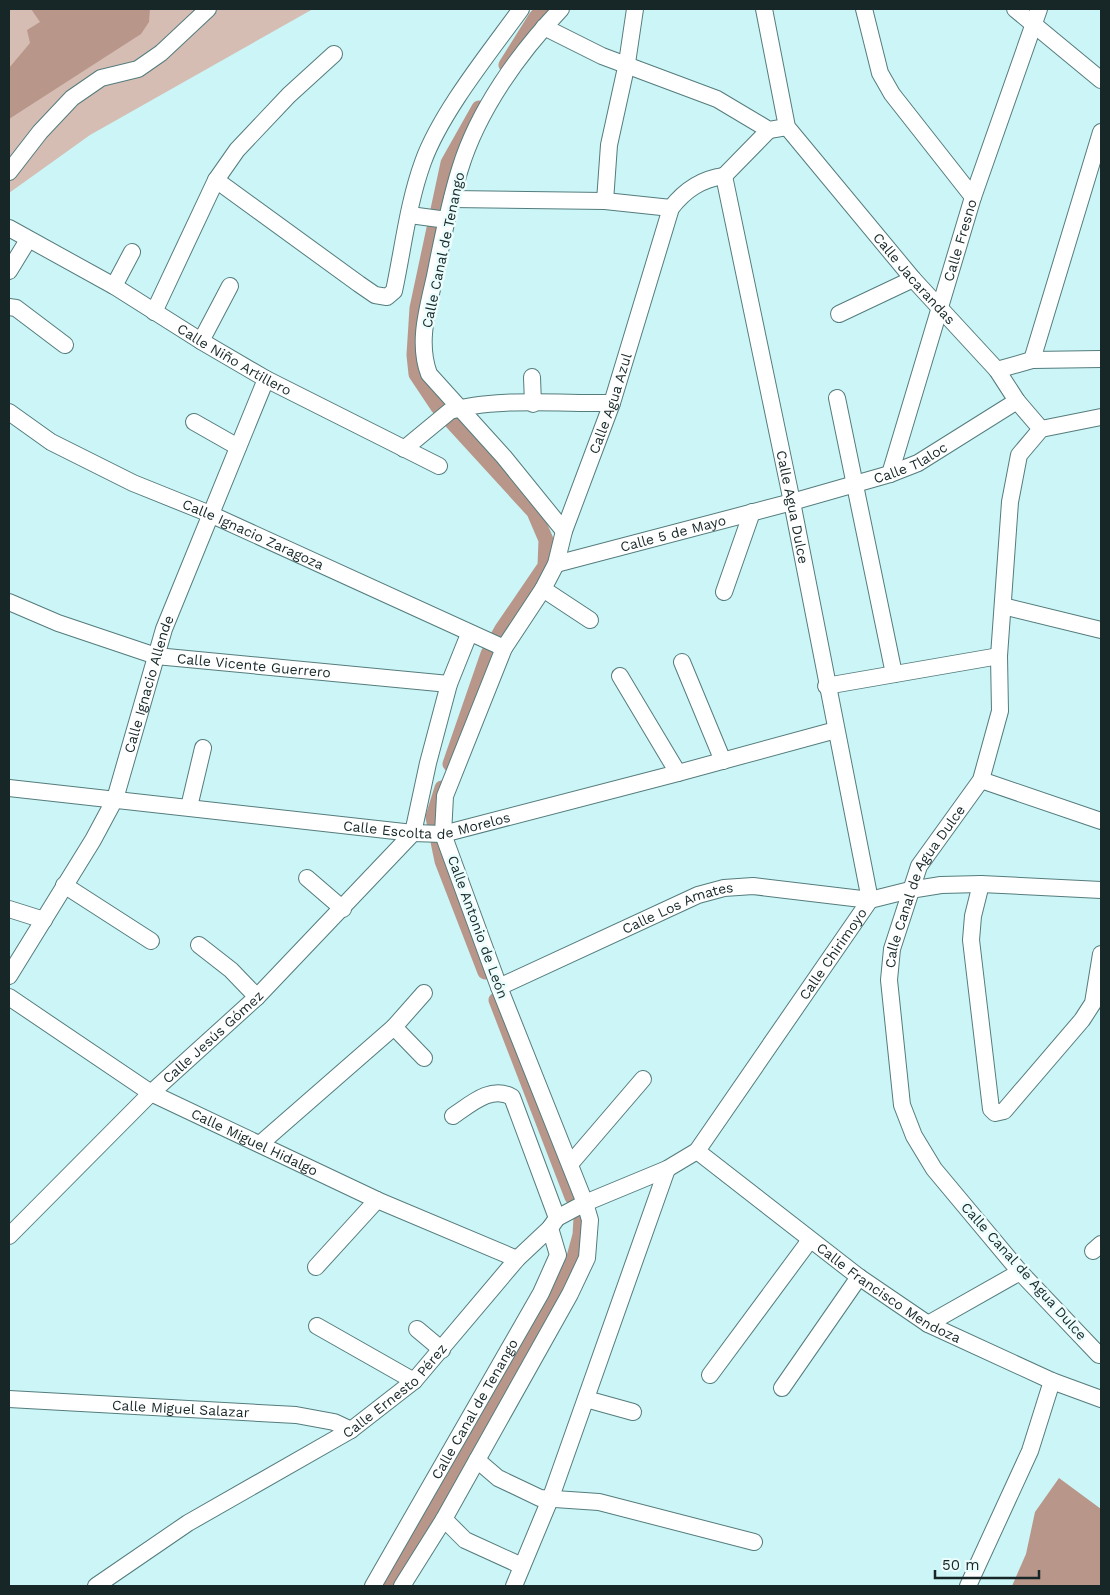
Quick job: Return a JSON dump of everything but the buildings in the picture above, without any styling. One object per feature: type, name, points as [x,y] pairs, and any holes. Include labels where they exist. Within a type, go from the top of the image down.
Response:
[{"type":"street","points":[[9,172],[40,132],[72,98],[101,78],[138,69],[161,53],[208,9]]},
{"type":"street","name":"Calle Canal de Tenango","points":[[522,9],[437,133],[423,161],[412,199],[429,217],[424,361],[449,414],[510,464],[564,531]]},
{"type":"street","name":"Calle Canal de Tenango","points":[[216,180],[358,284],[375,295],[388,297],[394,291],[429,217],[452,199],[460,169],[473,134],[494,95],[544,27],[561,9]]},
{"type":"street","points":[[605,201],[609,145],[627,63],[635,9]]},
{"type":"street","name":"Calle Jacarandas","points":[[764,9],[787,127],[913,279],[997,370],[1017,401],[1041,429]]},
{"type":"street","points":[[864,9],[880,73],[892,94],[973,197]]},
{"type":"street","points":[[1015,9],[1033,26],[1101,80]]},
{"type":"street","name":"Calle Fresno","points":[[890,474],[973,197],[1039,9]]},
{"type":"street","points":[[544,27],[602,56],[627,63],[717,99],[769,130]]},
{"type":"street","points":[[154,312],[216,180],[237,150],[289,95],[334,54]]},
{"type":"street","points":[[724,176],[769,130],[787,127]]},
{"type":"street","points":[[1032,360],[1101,132]]},
{"type":"street","name":"Calle Agua Azul","points":[[499,646],[542,589],[556,564],[564,531],[612,404],[671,208],[681,196],[694,186],[709,178],[724,176]]},
{"type":"street","name":"Calle Agua Dulce","points":[[724,176],[792,502],[826,686],[870,900]]},
{"type":"street","points":[[452,199],[605,201],[671,208]]},
{"type":"street","name":"Calle Niño Artillero","points":[[9,228],[114,286],[201,341],[266,378],[404,449]]},
{"type":"street","points":[[9,271],[28,240]]},
{"type":"street","points":[[114,286],[132,252]]},
{"type":"street","points":[[839,314],[913,279]]},
{"type":"street","points":[[201,341],[230,286]]},
{"type":"street","points":[[9,307],[16,308],[66,345]]},
{"type":"street","points":[[997,370],[1032,360],[1101,359]]},
{"type":"street","points":[[532,377],[533,404]]},
{"type":"street","name":"Calle Ignacio Allende","points":[[9,976],[93,840],[115,799],[156,656],[210,514],[266,378]]},
{"type":"street","points":[[837,398],[894,674]]},
{"type":"street","name":"Calle Tlaloc","points":[[792,502],[890,474],[918,463],[1017,401]]},
{"type":"street","points":[[439,466],[404,449],[449,414],[482,405],[612,404]]},
{"type":"street","name":"Calle Ignacio Zaragoza","points":[[9,412],[51,442],[116,475],[210,514],[499,646]]},
{"type":"street","points":[[1041,429],[1101,417]]},
{"type":"street","points":[[194,422],[238,447]]},
{"type":"street","name":"Calle Canal de Agua Dulce","points":[[1041,429],[1019,455],[1010,502],[999,656],[1000,712],[981,780],[919,866],[892,949],[888,980],[902,1105],[914,1136],[934,1169],[1020,1272],[1099,1355]]},
{"type":"street","name":"Calle 5 de Mayo","points":[[556,564],[792,502]]},
{"type":"street","points":[[724,592],[752,512]]},
{"type":"street","points":[[542,589],[590,620]]},
{"type":"street","name":"Calle Vicente Guerrero","points":[[9,602],[58,623],[156,656],[449,684]]},
{"type":"street","points":[[1003,606],[1101,630]]},
{"type":"street","points":[[428,833],[428,763],[449,684],[472,635]]},
{"type":"street","name":"Calle Antonio de León","points":[[499,646],[445,796],[428,833],[499,987],[571,1163],[566,1214]]},
{"type":"street","points":[[826,686],[999,656]]},
{"type":"street","points":[[682,662],[723,761]]},
{"type":"street","points":[[620,676],[678,773]]},
{"type":"street","name":"Calle Escolta de Morelos","points":[[9,788],[428,833],[678,773],[836,730]]},
{"type":"street","points":[[189,807],[204,748]]},
{"type":"street","points":[[981,780],[1101,821]]},
{"type":"street","name":"Calle Jesús Gómez","points":[[11,1231],[151,1093],[257,997],[343,908],[428,833]]},
{"type":"street","points":[[307,878],[343,908]]},
{"type":"street","points":[[981,884],[973,916],[971,940],[991,1109],[995,1113],[1004,1111],[1082,1020],[1097,1006],[1101,954]]},
{"type":"street","name":"Calle Chirimoyo","points":[[697,1151],[870,900],[910,890],[941,885],[981,884],[1101,890]]},
{"type":"street","points":[[64,885],[151,941]]},
{"type":"street","name":"Calle Los Amates","points":[[499,987],[698,895],[724,888],[753,886],[870,900]]},
{"type":"street","points":[[9,909],[44,920]]},
{"type":"street","points":[[199,945],[231,970],[257,997]]},
{"type":"street","points":[[260,1144],[394,1027],[424,993]]},
{"type":"street","name":"Calle Miguel Hidalgo","points":[[9,996],[151,1093],[377,1200],[518,1259]]},
{"type":"street","points":[[394,1027],[424,1058]]},
{"type":"street","points":[[571,1163],[643,1079]]},
{"type":"street","points":[[402,1586],[444,1519],[570,1294],[586,1258],[590,1220],[566,1214],[512,1097],[505,1093],[488,1094],[453,1116]]},
{"type":"street","name":"Calle Ernesto Pérez","points":[[96,1586],[188,1523],[351,1430],[414,1381],[518,1259],[566,1214],[667,1169],[697,1151]]},
{"type":"street","name":"Calle Francisco Mendoza","points":[[697,1151],[859,1277],[928,1324],[1052,1381],[1101,1399]]},
{"type":"street","points":[[514,1586],[552,1497],[667,1169]]},
{"type":"street","points":[[316,1267],[377,1200]]},
{"type":"street","name":"Calle Canal de Tenango","points":[[373,1586],[542,1293],[558,1255],[566,1214]]},
{"type":"street","points":[[710,1375],[810,1240]]},
{"type":"street","points":[[928,1324],[1020,1272]]},
{"type":"street","points":[[782,1388],[859,1277]]},
{"type":"street","points":[[317,1326],[414,1381]]},
{"type":"street","points":[[417,1330],[442,1350]]},
{"type":"street","points":[[968,1586],[1030,1451],[1052,1381]]},
{"type":"street","points":[[586,1398],[633,1412]]},
{"type":"street","name":"Calle Miguel Salazar","points":[[9,1399],[296,1415],[334,1422],[351,1430]]},
{"type":"street","points":[[477,1460],[498,1478],[540,1498],[552,1497],[599,1502],[754,1542]]},
{"type":"street","points":[[444,1519],[465,1540],[522,1566]]},
{"type":"shaded area","points":[[9,9],[313,9],[90,135],[9,193]]},
{"type":"shaded area","points":[[31,9],[150,9],[149,22],[141,34],[9,119],[9,68],[30,43],[27,30],[40,22]]},
{"type":"shaded area","points":[[1059,1478],[1101,1509],[1101,1586],[1012,1586],[1026,1554],[1035,1512]]},
{"type":"waterway","points":[[506,65],[536,17],[544,9]]},
{"type":"waterway","points":[[450,764],[488,654],[502,629],[545,566],[546,540],[534,512],[438,407],[416,374],[414,355],[417,308],[448,163],[479,108]]},
{"type":"waterway","points":[[442,788],[433,817],[442,861],[485,972]]},
{"type":"waterway","points":[[496,1000],[572,1197]]},
{"type":"waterway","points":[[391,1586],[574,1257],[580,1235],[581,1218]]}]
